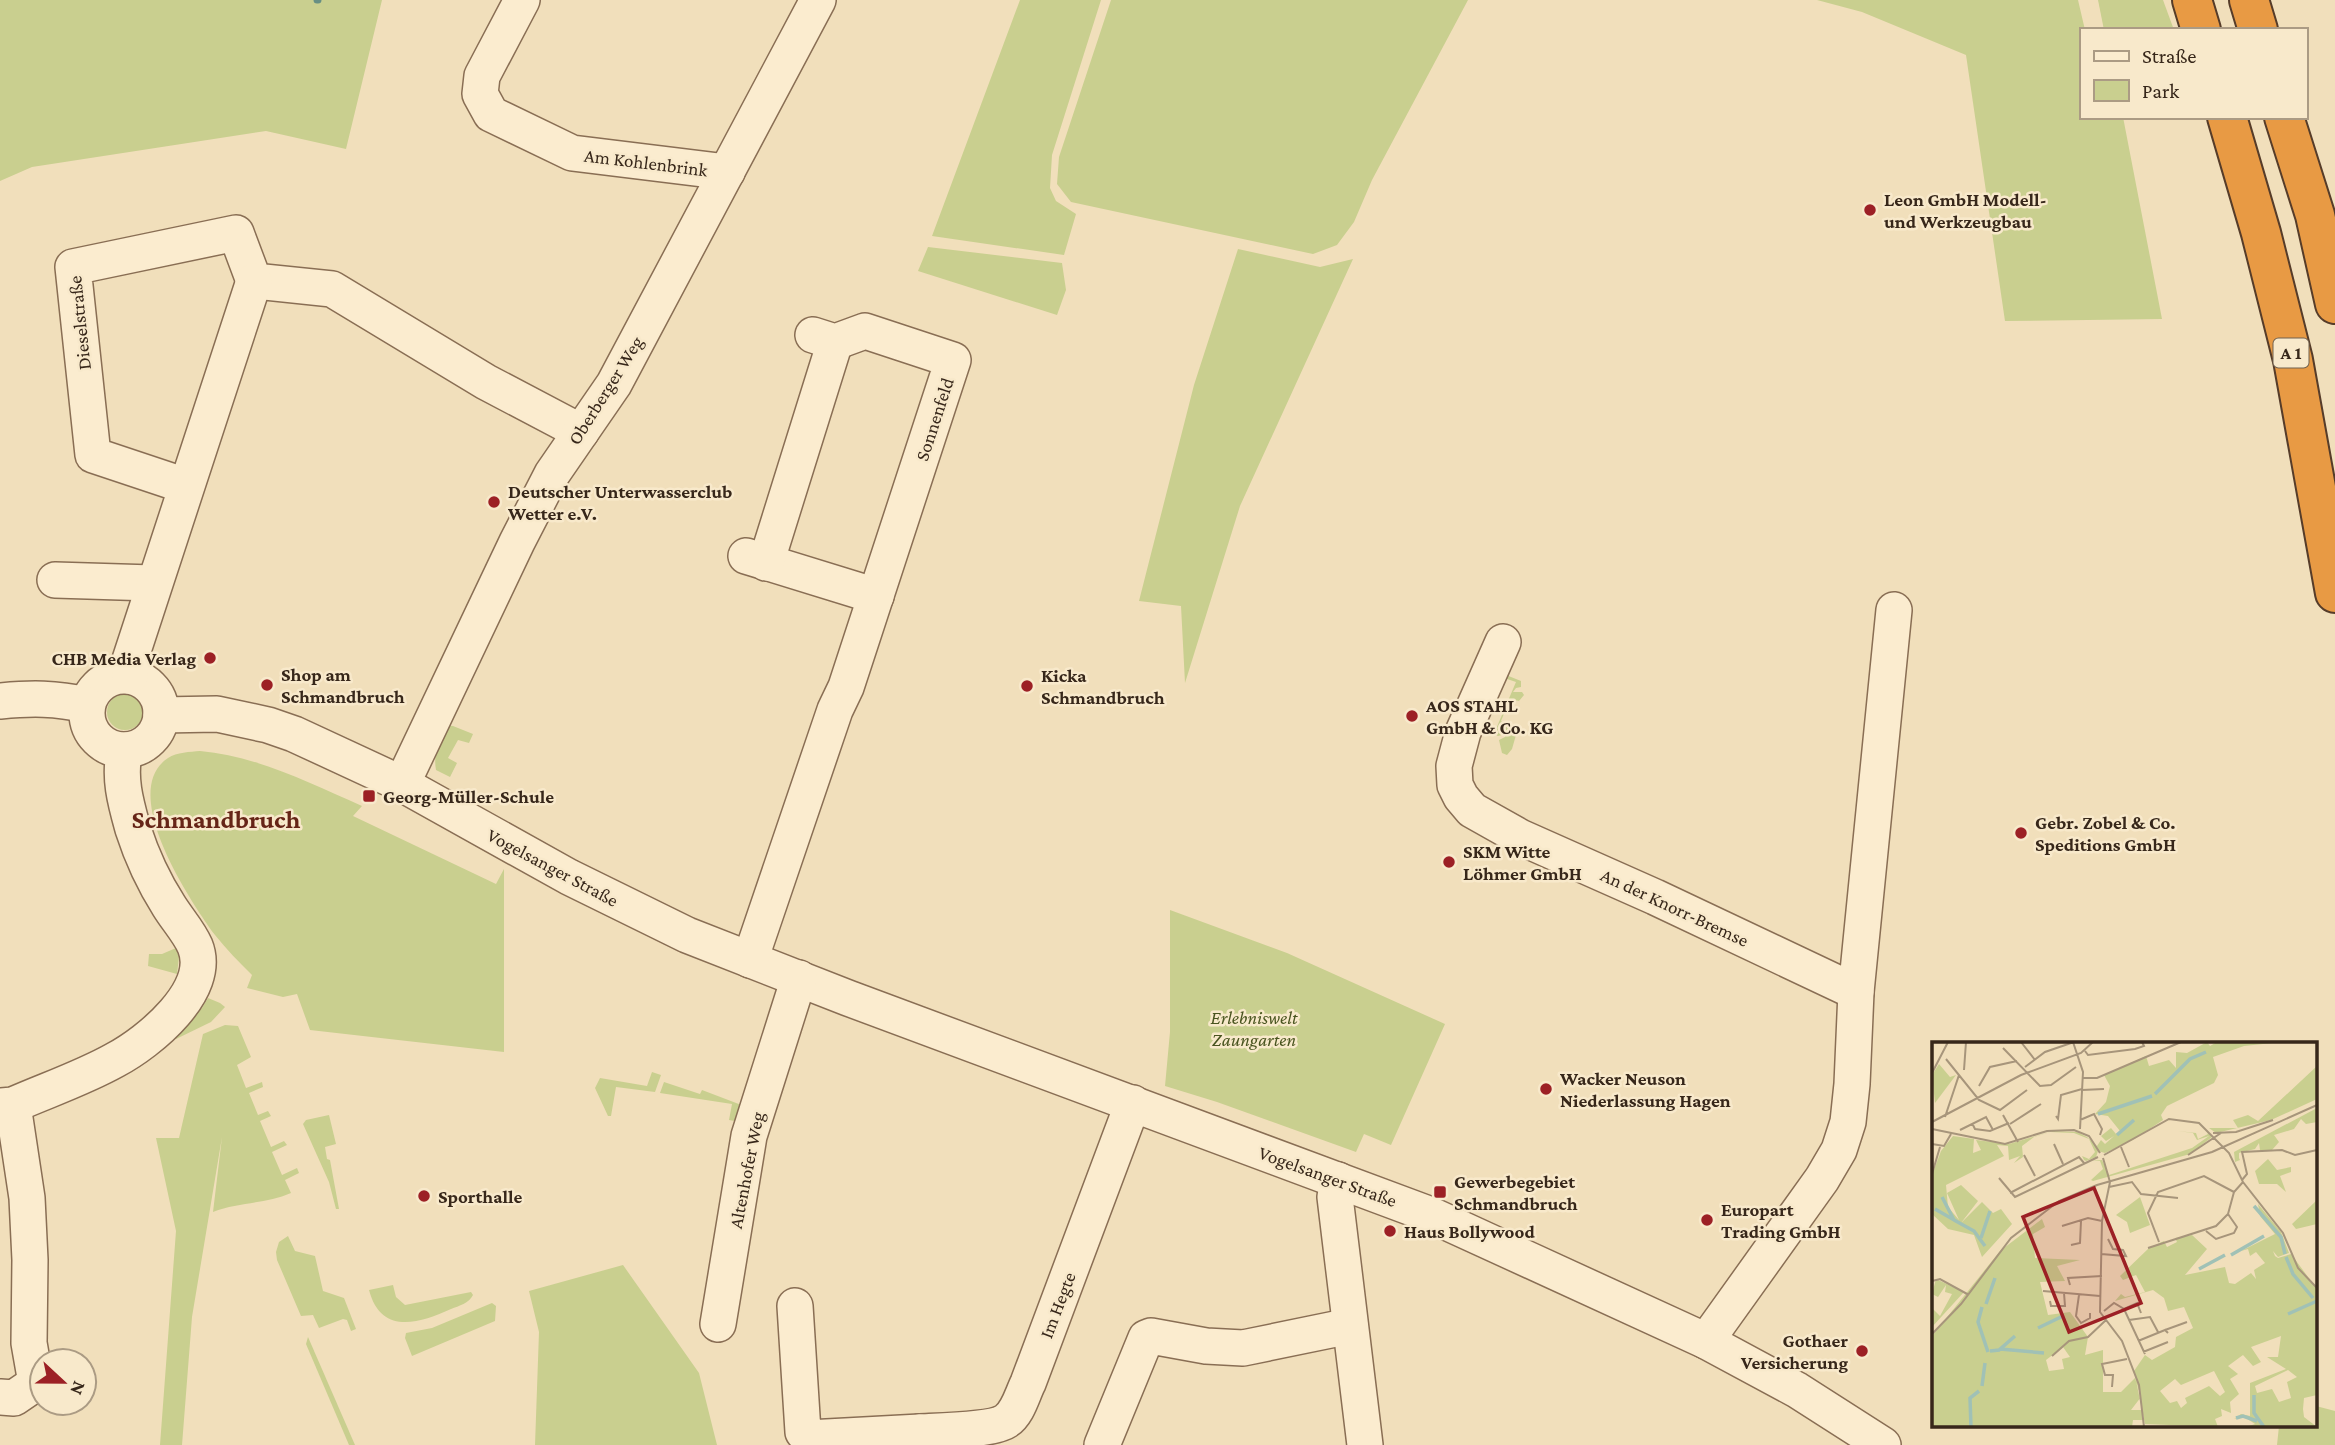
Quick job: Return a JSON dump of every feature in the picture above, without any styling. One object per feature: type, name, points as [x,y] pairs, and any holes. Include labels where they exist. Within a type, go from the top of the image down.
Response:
[{"type":"highway","points":[[2192,0],[2200,28]]},
{"type":"highway","points":[[2249,0],[2257,28]]},
{"type":"highway","name":"A 1","points":[[2228,119],[2262,233],[2293,360],[2335,593]]},
{"type":"highway","points":[[2285,119],[2315,215],[2335,304]]},
{"type":"street","name":"Am Kohlenbrink","points":[[522,0],[482,76],[480,94],[491,114],[572,153],[727,172]]},
{"type":"street","name":"Oberberger Weg","points":[[402,784],[552,474],[614,384],[818,0]]},
{"type":"street","name":"Dieselstraße","points":[[186,486],[93,455],[73,267],[236,233],[254,281]]},
{"type":"street","points":[[130,676],[129,663],[153,583],[254,281],[332,289],[486,382],[580,432]]},
{"type":"street","name":"Sonnenfeld","points":[[750,960],[835,710],[846,687],[876,596],[953,360],[865,331],[824,338],[755,559],[876,596]]},
{"type":"street","points":[[55,580],[153,583]]},
{"type":"street","points":[[1706,1341],[1822,1179],[1839,1150],[1848,1122],[1856,992],[1894,610]]},
{"type":"street","name":"An der Knorr-Bremse","points":[[1503,642],[1464,732],[1454,766],[1455,785],[1472,810],[1520,837],[1856,992]]},
{"type":"street","points":[[130,676],[141,680],[154,691],[161,715],[158,727],[142,746],[115,750],[99,741],[88,723],[87,705],[91,695],[107,680],[130,676]]},
{"type":"street","points":[[0,701],[59,699],[87,705]]},
{"type":"street","name":"Vogelsanger Straße","points":[[161,715],[217,714],[268,725],[294,734],[402,784],[639,913],[750,960],[1431,1215],[1706,1341],[1797,1390],[1883,1445]]},
{"type":"street","points":[[0,1397],[14,1398],[36,1383],[15,1260],[27,1198],[6,1105],[96,1070],[137,1046],[170,1017],[195,983],[195,947],[150,877],[136,837],[124,795],[125,750]]},
{"type":"street","name":"Altenhofer Weg","points":[[718,1324],[749,1136],[799,978]]},
{"type":"street","name":"Im Hegte","points":[[795,1306],[803,1432],[808,1438],[920,1439],[1005,1422],[1014,1412],[1032,1371],[1133,1104]]},
{"type":"street","points":[[1338,1180],[1335,1197],[1365,1445]]},
{"type":"street","points":[[1102,1445],[1146,1338],[1151,1336],[1206,1346],[1243,1348],[1350,1326]]},
{"type":"green space","points":[[0,0],[382,0],[346,149],[266,131],[32,167],[0,181]]},
{"type":"green space","points":[[1020,0],[1101,0],[1052,155],[1050,188],[1056,201],[1076,214],[1064,255],[932,236]]},
{"type":"green space","points":[[1111,0],[1468,0],[1372,180],[1354,222],[1337,245],[1313,254],[1071,202],[1057,184],[1059,157]]},
{"type":"green space","points":[[1817,0],[2078,0],[2085,28],[2080,28],[2080,119],[2123,119],[2162,319],[2005,321],[1966,55],[1862,12]]},
{"type":"green space","points":[[2098,0],[2163,0],[2173,28],[2104,28]]},
{"type":"green space","points":[[928,247],[1062,263],[1066,290],[1057,315],[918,271]]},
{"type":"green space","points":[[1238,249],[1320,267],[1353,259],[1240,506],[1185,683],[1181,606],[1139,601],[1194,385]]},
{"type":"green space","points":[[1501,673],[1521,681],[1521,687],[1513,692],[1522,692],[1524,695],[1519,701],[1510,699],[1501,721],[1516,735],[1507,755],[1502,753],[1499,740],[1505,737],[1505,734],[1498,736],[1489,731],[1478,730],[1482,723],[1496,729],[1516,682],[1504,678]]},
{"type":"green space","points":[[125,694],[138,699],[143,712],[138,725],[125,730],[112,725],[107,712],[112,699]]},
{"type":"green space","points":[[445,725],[473,734],[469,743],[458,740],[448,758],[457,763],[450,777],[436,770],[435,764],[437,747]]},
{"type":"green space","points":[[200,751],[242,758],[263,765],[362,806],[353,816],[496,884],[504,869],[504,1052],[310,1030],[297,994],[283,997],[247,988],[252,975],[215,935],[190,898],[163,847],[154,820],[150,795],[154,774],[172,756]]},
{"type":"green space","name":"Erlebniswelt Zaungarten","points":[[1170,910],[1287,953],[1445,1024],[1391,1145],[1364,1134],[1356,1152],[1165,1086],[1170,1032]]},
{"type":"green space","points":[[176,948],[179,957],[177,974],[148,966],[149,954],[162,954]]},
{"type":"green space","points":[[208,998],[225,1007],[211,1022],[176,1039],[173,1035],[202,1008]]},
{"type":"green space","points":[[225,1025],[238,1026],[251,1057],[237,1065],[246,1088],[262,1082],[263,1087],[249,1093],[258,1115],[268,1111],[271,1116],[260,1121],[271,1147],[284,1141],[287,1145],[272,1152],[282,1175],[297,1168],[299,1173],[285,1180],[291,1193],[213,1212],[222,1137],[192,1317],[182,1445],[160,1445],[176,1231],[156,1138],[179,1138],[203,1034]]},
{"type":"green space","points":[[652,1072],[661,1075],[655,1092],[616,1087],[611,1116],[608,1116],[595,1088],[600,1078],[647,1086]]},
{"type":"green space","points":[[664,1082],[700,1094],[702,1090],[744,1106],[740,1122],[729,1120],[732,1104],[660,1093]]},
{"type":"green space","points":[[329,1115],[336,1144],[325,1147],[339,1209],[336,1209],[329,1182],[303,1124],[306,1120]]},
{"type":"green space","points":[[288,1236],[295,1251],[315,1256],[323,1291],[344,1298],[356,1329],[351,1331],[347,1320],[343,1319],[319,1328],[313,1315],[301,1316],[277,1260],[279,1242]]},
{"type":"green space","points":[[623,1265],[699,1373],[717,1445],[535,1445],[539,1332],[529,1291]]},
{"type":"green space","points":[[393,1285],[396,1297],[405,1305],[471,1292],[473,1295],[463,1304],[426,1319],[402,1322],[382,1314],[369,1290]]},
{"type":"green space","points":[[492,1303],[496,1306],[495,1321],[412,1356],[405,1338],[406,1333],[432,1328]]},
{"type":"green space","points":[[308,1337],[355,1445],[349,1445],[306,1344]]},
{"type":"green space","points":[[2318,1407],[2335,1411],[2335,1445],[2277,1445],[2279,1428],[2318,1428]]},
{"type":"place","name":"Leon GmbH Modell- und Werkzeugbau","points":[[1870,210]]},
{"type":"place","name":"Deutscher Unterwasserclub Wetter e.V.","points":[[494,502]]},
{"type":"place","name":"CHB Media Verlag","points":[[210,658]]},
{"type":"place","name":"Shop am Schmandbruch","points":[[267,685]]},
{"type":"place","name":"Kicka Schmandbruch","points":[[1027,686]]},
{"type":"place","name":"AOS STAHL GmbH & Co. KG","points":[[1412,716]]},
{"type":"place","name":"Georg-Müller-Schule","points":[[369,796]]},
{"type":"place","name":"Gebr. Zobel & Co. Speditions GmbH","points":[[2021,833]]},
{"type":"place","name":"SKM Witte Löhmer GmbH","points":[[1449,862]]},
{"type":"place","name":"Wacker Neuson Niederlassung Hagen","points":[[1546,1089]]},
{"type":"place","name":"Gewerbegebiet Schmandbruch","points":[[1440,1192]]},
{"type":"place","name":"Sporthalle","points":[[424,1196]]},
{"type":"place","name":"Europart Trading GmbH","points":[[1707,1220]]},
{"type":"place","name":"Haus Bollywood","points":[[1390,1231]]},
{"type":"place","name":"Gothaer Versicherung","points":[[1862,1351]]},
{"type":"district","name":"Schmandbruch","points":[[216,819]]}]
